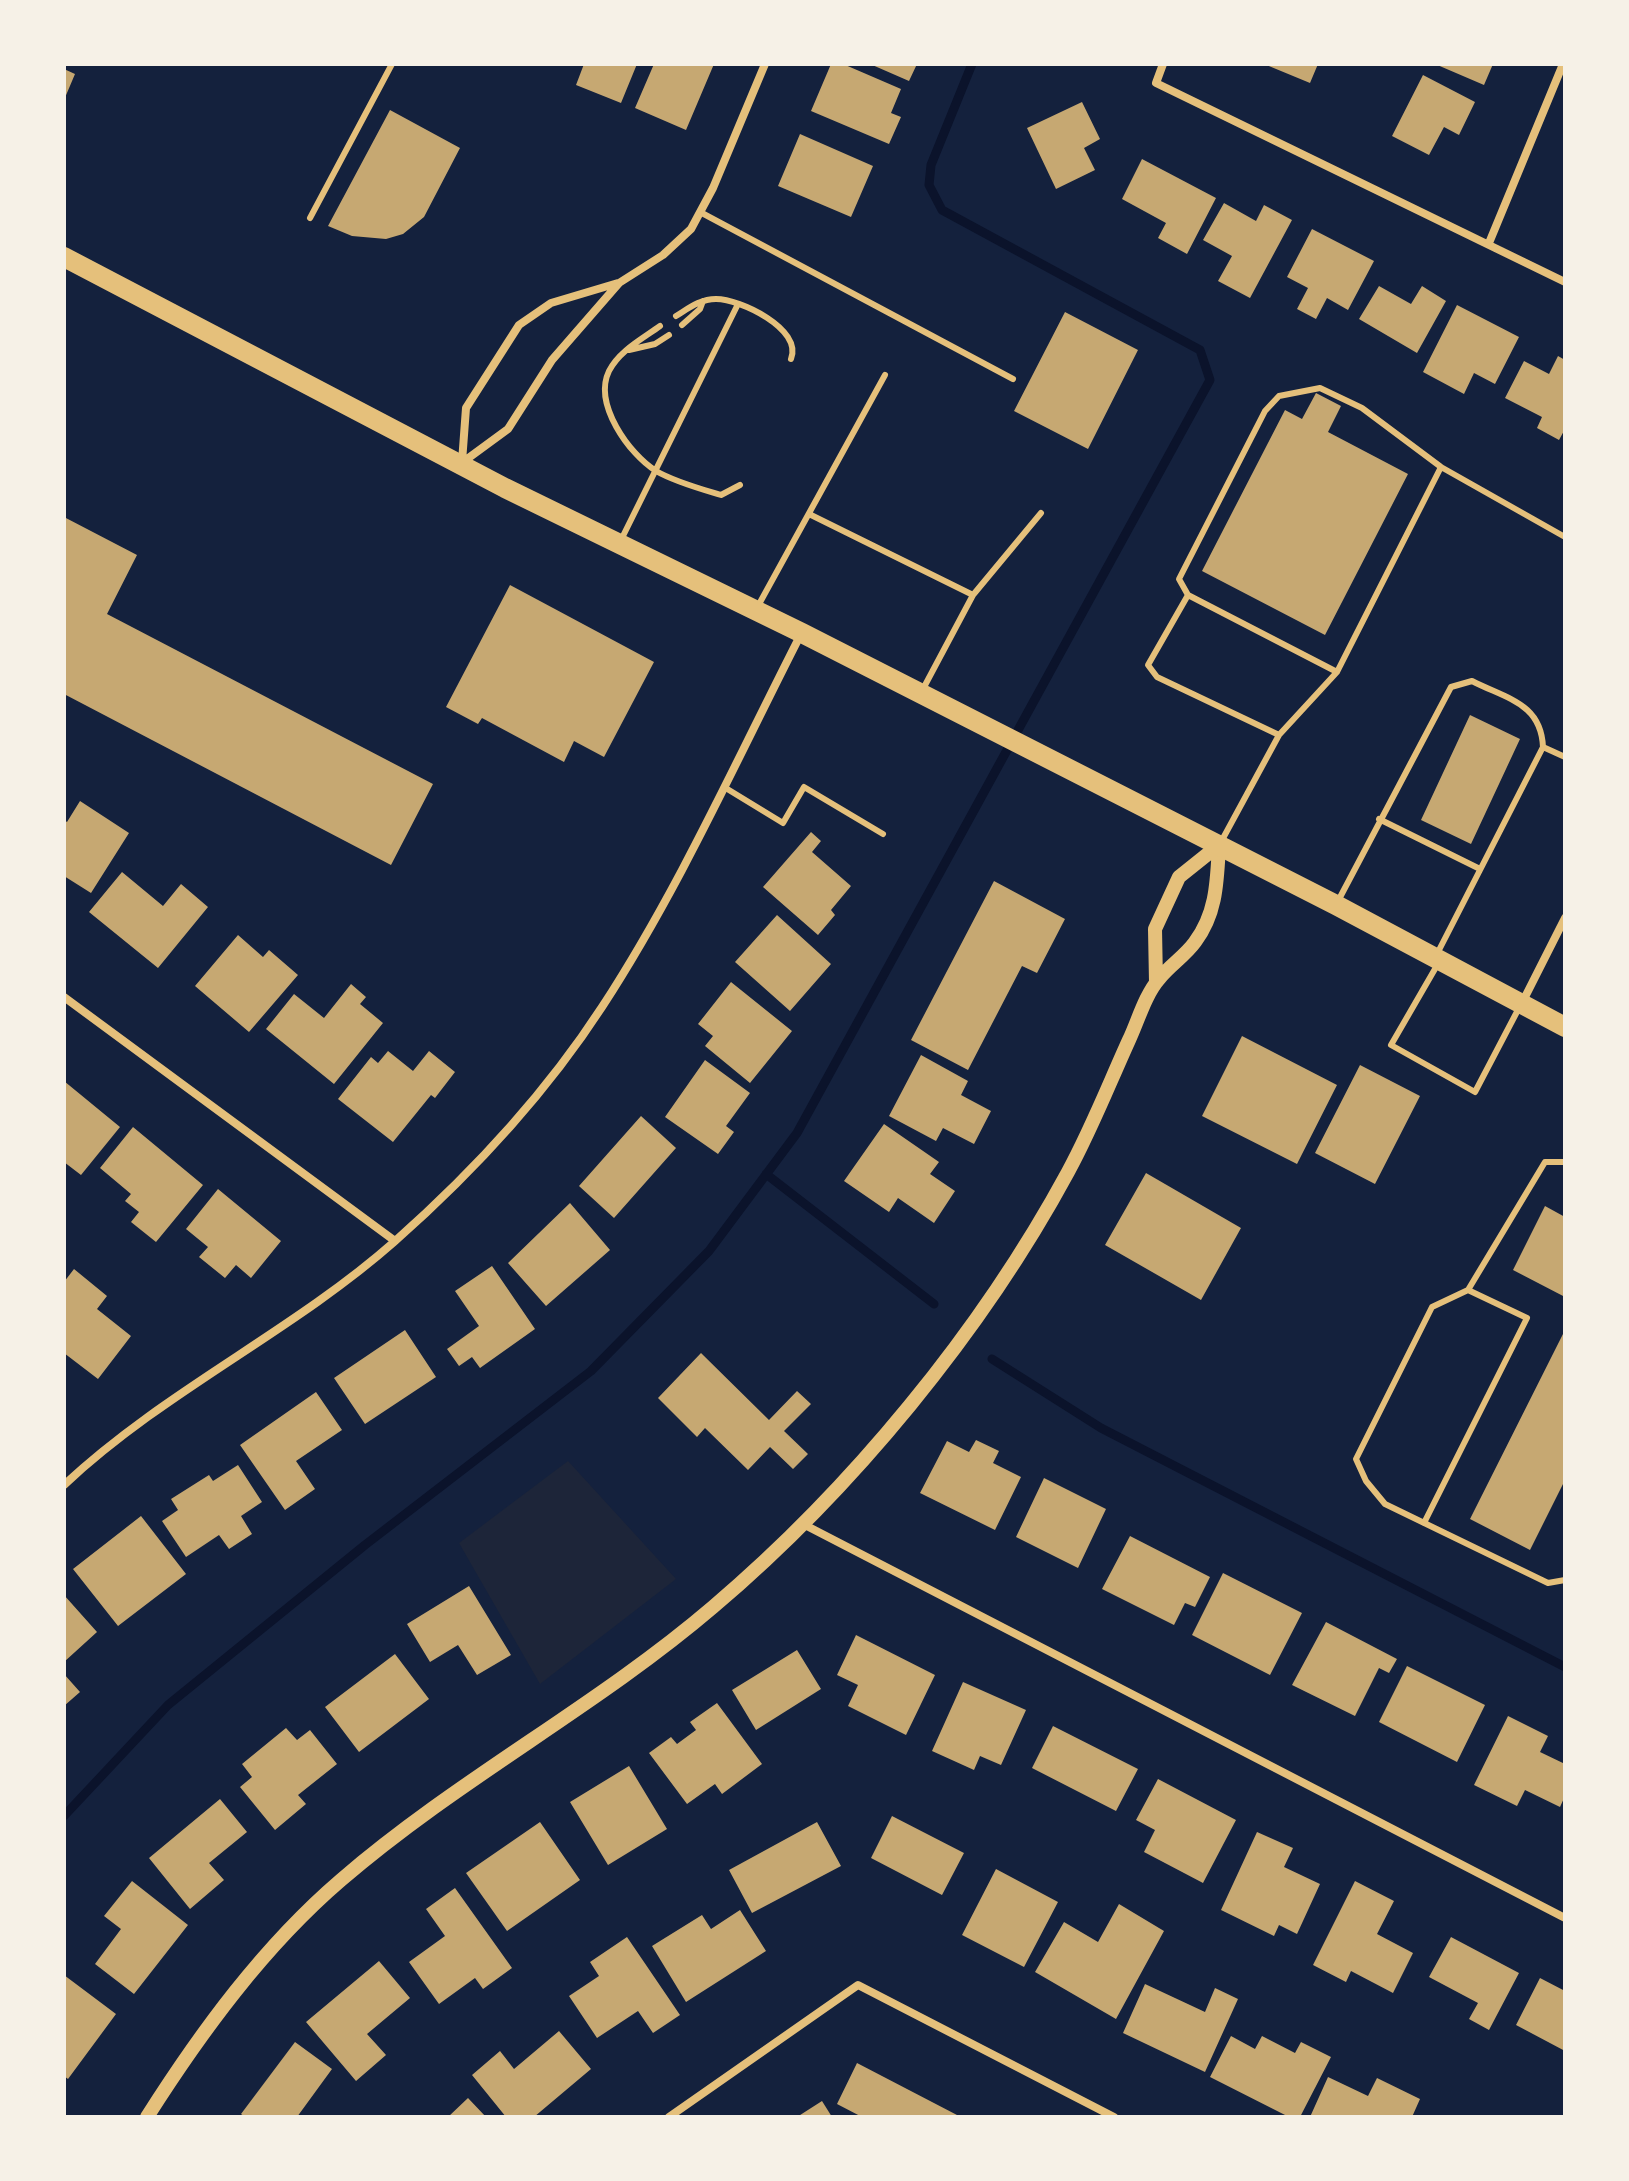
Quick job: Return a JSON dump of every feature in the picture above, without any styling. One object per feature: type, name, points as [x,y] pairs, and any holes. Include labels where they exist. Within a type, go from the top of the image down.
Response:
[{"type":"main road","points":[[64,257],[619,544],[802,633],[1336,905],[1565,1027]]},
{"type":"street","points":[[462,462],[466,408],[519,325],[551,303],[619,283],[663,255],[691,229],[765,64]]},
{"type":"street","points":[[1163,64],[1156,83],[1565,282]]},
{"type":"street","points":[[1489,243],[1563,64]]},
{"type":"street","points":[[462,462],[508,429],[552,360],[619,283]]},
{"type":"street","points":[[64,1485],[68,1474],[315,1307],[395,1241],[502,1135],[602,1008],[669,895],[802,633]]},
{"type":"street","points":[[1156,982],[1155,929],[1179,877],[1219,845]]},
{"type":"street","points":[[147,2117],[184,2058],[257,1966],[338,1882],[438,1803],[655,1652],[713,1607],[850,1473],[943,1362],[1013,1264],[1068,1170],[1156,982],[1196,942],[1214,904],[1219,845]]},
{"type":"street","points":[[1521,1004],[1565,918]]},
{"type":"street","points":[[64,997],[395,1241]]},
{"type":"street","points":[[800,1523],[1565,1918]]},
{"type":"street","points":[[669,2117],[858,1985],[1114,2117]]},
{"type":"lane","points":[[310,218],[392,64]]},
{"type":"lane","points":[[700,212],[1013,379]]},
{"type":"lane","points":[[676,316],[703,301],[720,299],[789,334],[794,351],[791,359]]},
{"type":"lane","points":[[682,325],[700,309],[703,301]]},
{"type":"lane","points":[[619,544],[737,306]]},
{"type":"lane","points":[[660,326],[626,350],[609,370],[604,388],[606,408],[625,439],[655,471],[721,495],[740,485]]},
{"type":"lane","points":[[626,350],[655,344],[669,335]]},
{"type":"lane","points":[[755,610],[885,375]]},
{"type":"lane","points":[[1337,672],[1188,595],[1179,579],[1265,411],[1279,396],[1320,388],[1362,408],[1441,467],[1565,537]]},
{"type":"lane","points":[[1219,845],[1279,735],[1337,672],[1441,467]]},
{"type":"lane","points":[[921,693],[973,595],[1041,513]]},
{"type":"lane","points":[[809,514],[973,595]]},
{"type":"lane","points":[[1188,595],[1148,665],[1157,677],[1279,735]]},
{"type":"lane","points":[[1336,905],[1451,687],[1472,681],[1528,709],[1542,725],[1543,747],[1391,1045],[1475,1092],[1521,1004]]},
{"type":"lane","points":[[1543,747],[1565,757]]},
{"type":"lane","points":[[724,787],[783,823],[804,787],[883,834]]},
{"type":"lane","points":[[1379,819],[1480,869]]},
{"type":"lane","points":[[1565,1162],[1545,1162],[1468,1290],[1432,1307],[1356,1459],[1366,1481],[1385,1504],[1548,1583],[1565,1580]]},
{"type":"lane","points":[[1424,1523],[1527,1318],[1468,1290]]},
{"type":"shaded area","points":[[568,1461],[676,1579],[540,1684],[459,1543]]},
{"type":"building","points":[[584,64],[637,64],[621,103],[576,85]]},
{"type":"building","points":[[654,64],[714,64],[686,130],[635,108]]},
{"type":"building","points":[[831,64],[843,64],[901,89],[891,113],[901,117],[889,144],[811,111]]},
{"type":"building","points":[[870,64],[917,64],[909,81]]},
{"type":"building","points":[[1264,64],[1318,64],[1310,83]]},
{"type":"building","points":[[1435,64],[1493,64],[1484,85]]},
{"type":"building","points":[[64,69],[75,74],[64,100]]},
{"type":"building","points":[[1423,75],[1475,102],[1459,135],[1444,127],[1429,155],[1392,136]]},
{"type":"building","points":[[1082,102],[1100,139],[1084,148],[1095,170],[1056,189],[1027,128]]},
{"type":"building","points":[[390,110],[460,148],[424,217],[403,234],[386,239],[352,236],[328,226]]},
{"type":"building","points":[[800,134],[873,166],[851,217],[778,186]]},
{"type":"building","points":[[1142,159],[1216,198],[1187,254],[1158,238],[1166,223],[1122,199]]},
{"type":"building","points":[[1224,203],[1256,221],[1264,205],[1292,220],[1250,298],[1218,281],[1232,256],[1203,240]]},
{"type":"building","points":[[1312,229],[1374,261],[1348,310],[1327,298],[1316,319],[1297,309],[1308,288],[1287,277]]},
{"type":"building","points":[[1379,286],[1411,304],[1422,286],[1446,301],[1417,353],[1359,319]]},
{"type":"building","points":[[1457,305],[1519,337],[1495,384],[1474,373],[1464,394],[1423,372]]},
{"type":"building","points":[[1065,312],[1138,350],[1088,449],[1014,411]]},
{"type":"building","points":[[1558,356],[1565,360],[1565,429],[1559,440],[1537,428],[1542,417],[1505,398],[1524,361],[1549,374]]},
{"type":"building","points":[[1316,393],[1341,406],[1328,432],[1408,474],[1325,635],[1202,571],[1285,410],[1302,419]]},
{"type":"building","points":[[64,517],[137,555],[107,614],[433,784],[391,865],[64,694]]},
{"type":"building","points":[[510,585],[654,662],[604,757],[574,741],[564,762],[482,718],[478,724],[446,707]]},
{"type":"building","points":[[1470,715],[1520,739],[1471,844],[1421,820]]},
{"type":"building","points":[[80,801],[129,833],[91,893],[64,876],[64,820],[67,822]]},
{"type":"building","points":[[811,832],[821,841],[812,852],[851,886],[831,910],[835,915],[818,935],[763,887]]},
{"type":"building","points":[[122,872],[163,906],[181,884],[208,907],[158,968],[89,912]]},
{"type":"building","points":[[994,881],[1065,919],[1037,973],[1022,966],[968,1070],[911,1040]]},
{"type":"building","points":[[777,915],[831,964],[790,1011],[735,962]]},
{"type":"building","points":[[238,935],[263,957],[269,950],[298,975],[249,1032],[195,986]]},
{"type":"building","points":[[731,982],[792,1031],[750,1083],[705,1046],[713,1036],[698,1024]]},
{"type":"building","points":[[351,984],[366,997],[360,1004],[383,1023],[334,1084],[266,1029],[294,994],[324,1018]]},
{"type":"building","points":[[1242,1036],[1337,1085],[1297,1164],[1202,1116]]},
{"type":"building","points":[[388,1051],[413,1071],[429,1051],[455,1072],[435,1098],[431,1095],[393,1142],[338,1099],[371,1057],[378,1063]]},
{"type":"building","points":[[921,1055],[968,1081],[961,1095],[991,1111],[974,1144],[943,1128],[936,1141],[889,1116]]},
{"type":"building","points":[[705,1060],[750,1093],[726,1126],[734,1132],[718,1154],[665,1117]]},
{"type":"building","points":[[1360,1065],[1420,1096],[1375,1184],[1315,1153]]},
{"type":"building","points":[[64,1081],[120,1127],[81,1175],[64,1162]]},
{"type":"building","points":[[641,1116],[676,1148],[614,1218],[579,1186]]},
{"type":"building","points":[[884,1124],[939,1162],[930,1174],[955,1191],[934,1223],[898,1198],[889,1212],[844,1181]]},
{"type":"building","points":[[133,1127],[203,1185],[156,1242],[131,1222],[139,1212],[125,1201],[131,1194],[100,1168]]},
{"type":"building","points":[[1146,1173],[1241,1228],[1201,1300],[1105,1245]]},
{"type":"building","points":[[218,1189],[281,1241],[251,1278],[236,1265],[225,1278],[199,1257],[208,1247],[186,1229]]},
{"type":"building","points":[[570,1203],[610,1250],[546,1306],[508,1263]]},
{"type":"building","points":[[1545,1206],[1565,1217],[1565,1297],[1513,1270]]},
{"type":"building","points":[[492,1266],[535,1329],[480,1368],[472,1357],[459,1366],[447,1349],[479,1326],[455,1291]]},
{"type":"building","points":[[74,1269],[107,1296],[97,1309],[131,1336],[98,1379],[64,1353],[64,1282]]},
{"type":"building","points":[[405,1330],[436,1377],[365,1424],[334,1378]]},
{"type":"building","points":[[1565,1330],[1565,1480],[1530,1550],[1470,1519]]},
{"type":"building","points":[[701,1353],[769,1420],[797,1391],[811,1404],[784,1431],[808,1454],[793,1469],[770,1447],[748,1470],[705,1428],[697,1437],[658,1398]]},
{"type":"building","points":[[316,1392],[342,1430],[296,1461],[315,1489],[285,1510],[240,1445]]},
{"type":"building","points":[[976,1440],[999,1451],[993,1463],[1021,1477],[995,1530],[920,1493],[947,1441],[969,1452]]},
{"type":"building","points":[[238,1465],[262,1502],[241,1516],[252,1534],[229,1549],[219,1535],[186,1557],[162,1521],[178,1510],[171,1499],[209,1475],[213,1481]]},
{"type":"building","points":[[1044,1478],[1106,1509],[1078,1568],[1016,1537]]},
{"type":"building","points":[[141,1516],[186,1574],[118,1626],[73,1569]]},
{"type":"building","points":[[1130,1536],[1210,1577],[1195,1607],[1185,1603],[1174,1625],[1102,1589]]},
{"type":"building","points":[[1223,1573],[1302,1613],[1270,1675],[1192,1635]]},
{"type":"building","points":[[469,1586],[511,1655],[477,1675],[458,1645],[430,1662],[407,1624]]},
{"type":"building","points":[[64,1595],[97,1632],[64,1662]]},
{"type":"building","points":[[1326,1622],[1397,1659],[1389,1673],[1379,1668],[1355,1716],[1292,1685]]},
{"type":"building","points":[[856,1635],[935,1675],[906,1735],[848,1706],[858,1685],[837,1675]]},
{"type":"building","points":[[797,1650],[821,1689],[756,1730],[732,1690]]},
{"type":"building","points":[[395,1654],[429,1699],[359,1752],[325,1707]]},
{"type":"building","points":[[1407,1666],[1485,1705],[1457,1762],[1379,1722]]},
{"type":"building","points":[[64,1674],[80,1692],[64,1706]]},
{"type":"building","points":[[963,1682],[1026,1710],[1001,1765],[980,1756],[974,1770],[932,1751]]},
{"type":"building","points":[[717,1703],[762,1764],[722,1794],[715,1784],[687,1804],[649,1753],[671,1737],[677,1744],[696,1730],[690,1722]]},
{"type":"building","points":[[1508,1716],[1548,1736],[1540,1752],[1565,1764],[1565,1796],[1560,1807],[1525,1790],[1517,1806],[1474,1785]]},
{"type":"building","points":[[1053,1726],[1138,1769],[1116,1811],[1032,1768]]},
{"type":"building","points":[[286,1728],[297,1740],[310,1730],[337,1764],[298,1795],[306,1804],[275,1830],[240,1787],[252,1777],[242,1764]]},
{"type":"building","points":[[629,1766],[667,1829],[608,1865],[570,1802]]},
{"type":"building","points":[[1158,1779],[1236,1820],[1203,1883],[1144,1852],[1155,1830],[1136,1820]]},
{"type":"building","points":[[220,1799],[247,1832],[209,1863],[224,1880],[190,1909],[149,1858]]},
{"type":"building","points":[[892,1816],[964,1853],[942,1895],[871,1858]]},
{"type":"building","points":[[540,1822],[580,1880],[507,1931],[466,1873]]},
{"type":"building","points":[[817,1822],[841,1866],[752,1913],[729,1870]]},
{"type":"building","points":[[1257,1832],[1293,1848],[1284,1867],[1320,1884],[1297,1934],[1279,1925],[1274,1936],[1221,1910]]},
{"type":"building","points":[[996,1869],[1058,1902],[1024,1967],[962,1935]]},
{"type":"building","points":[[132,1881],[188,1925],[134,1994],[95,1964],[121,1929],[104,1916]]},
{"type":"building","points":[[1355,1881],[1394,1901],[1377,1934],[1413,1953],[1393,1993],[1351,1971],[1346,1982],[1313,1965]]},
{"type":"building","points":[[455,1888],[512,1968],[483,1989],[475,1978],[439,2004],[409,1962],[445,1936],[426,1909]]},
{"type":"building","points":[[1119,1904],[1164,1931],[1116,2019],[1035,1972],[1064,1922],[1098,1942]]},
{"type":"building","points":[[740,1910],[766,1951],[686,2002],[652,1946],[702,1915],[711,1929]]},
{"type":"building","points":[[627,1937],[680,2015],[653,2033],[638,2011],[597,2038],[569,1996],[599,1976],[590,1962]]},
{"type":"building","points":[[1451,1937],[1519,1973],[1489,2030],[1469,2019],[1478,2003],[1429,1977]]},
{"type":"building","points":[[379,1961],[410,1998],[367,2034],[386,2055],[356,2081],[306,2022]]},
{"type":"building","points":[[64,1975],[116,2014],[68,2079],[64,2076]]},
{"type":"building","points":[[1540,1978],[1565,1991],[1565,2051],[1516,2025]]},
{"type":"building","points":[[1145,1984],[1205,2012],[1215,1988],[1238,1999],[1205,2072],[1123,2033]]},
{"type":"building","points":[[559,2031],[591,2069],[534,2117],[506,2117],[472,2075],[500,2051],[514,2069]]},
{"type":"building","points":[[1231,2036],[1255,2049],[1262,2036],[1295,2053],[1301,2042],[1331,2057],[1300,2117],[1289,2117],[1210,2077]]},
{"type":"building","points":[[295,2042],[332,2069],[297,2117],[245,2117],[241,2114]]},
{"type":"building","points":[[857,2063],[956,2117],[862,2117],[837,2104]]},
{"type":"building","points":[[1328,2077],[1368,2096],[1377,2078],[1420,2099],[1412,2117],[1310,2117]]},
{"type":"building","points":[[468,2098],[486,2117],[448,2117]]},
{"type":"building","points":[[822,2101],[832,2117],[797,2117]]},
{"type":"waterway","points":[[64,1816],[168,1705],[365,1545],[591,1371],[709,1251],[797,1133],[1210,380],[1200,350],[942,210],[929,185],[931,165],[972,64]]},
{"type":"waterway","points":[[766,1174],[934,1304]]},
{"type":"waterway","points":[[992,1359],[1101,1428],[1565,1667]]}]
